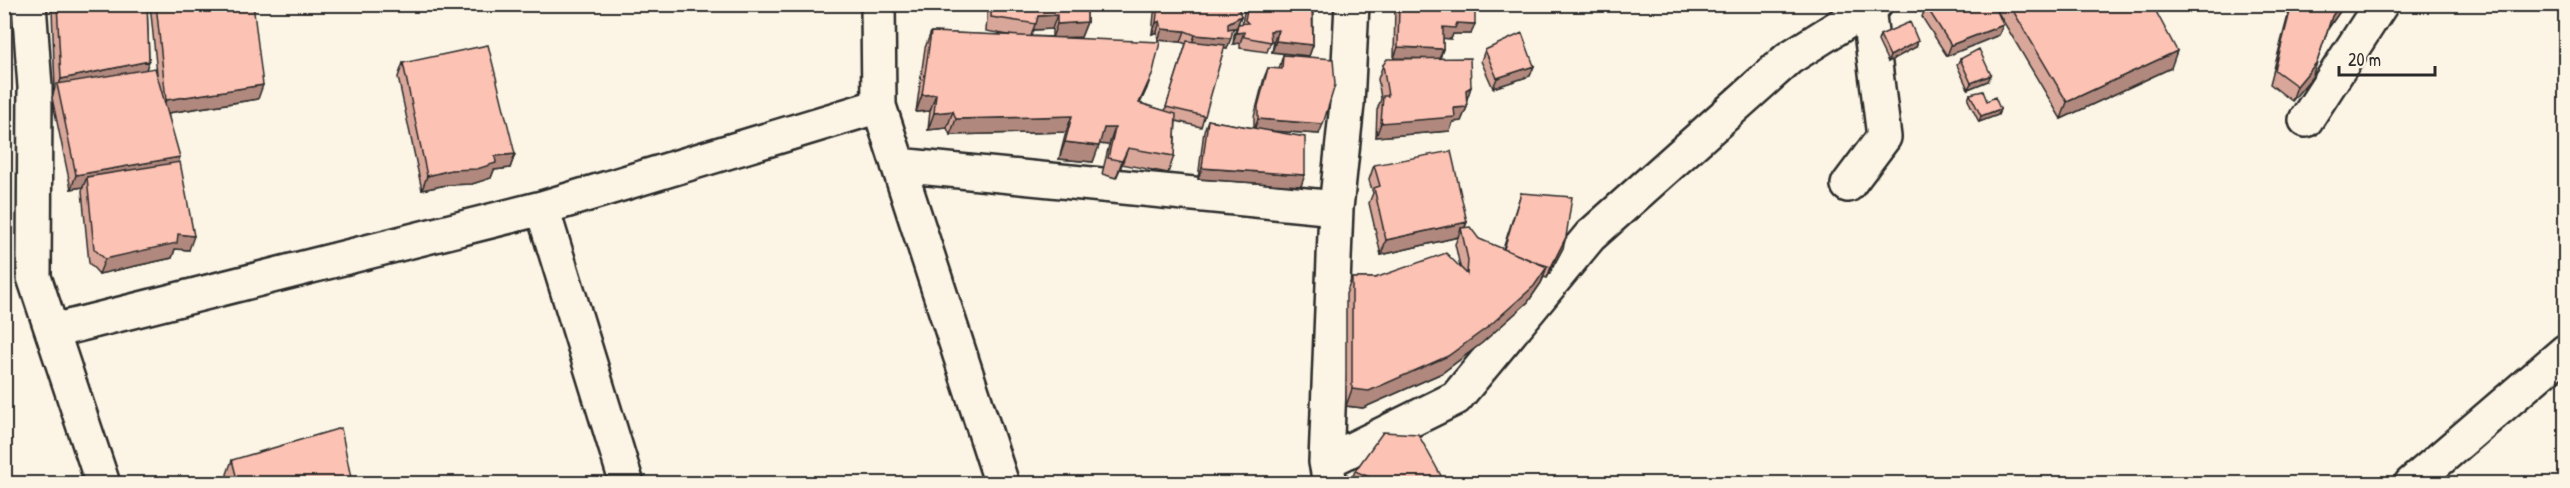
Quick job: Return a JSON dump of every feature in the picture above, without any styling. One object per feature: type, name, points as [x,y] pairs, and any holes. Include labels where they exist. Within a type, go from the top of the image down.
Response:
[{"type":"street","points":[[29,4],[34,87],[34,277],[103,483]]},
{"type":"street","points":[[878,4],[879,106],[1002,483]]},
{"type":"street","points":[[1328,473],[1336,208],[1347,104],[1352,4]]},
{"type":"street","points":[[2306,120],[2381,4]]},
{"type":"street","points":[[1328,473],[1456,398],[1590,236],[1789,58],[1871,6],[1884,137],[1848,185]]},
{"type":"street","points":[[53,331],[542,208],[879,106]]},
{"type":"street","points":[[898,165],[1336,208]]},
{"type":"street","points":[[542,208],[627,483]]},
{"type":"street","points":[[2411,483],[2565,351]]},
{"type":"building","points":[[57,4],[147,4],[149,61],[61,79]]},
{"type":"building","points":[[156,4],[253,4],[263,85],[166,100]]},
{"type":"building","points":[[992,4],[1087,4],[1087,22],[1057,24],[1057,15],[1038,16],[1036,24],[991,17]]},
{"type":"building","points":[[1158,4],[1207,7],[1207,4],[1237,4],[1241,16],[1228,23],[1228,29],[1233,28],[1231,38],[1195,35],[1185,31],[1162,29],[1160,21],[1156,23]]},
{"type":"building","points":[[1248,4],[1312,5],[1313,45],[1276,41],[1278,30],[1270,31],[1271,42],[1244,37],[1244,32],[1236,33],[1238,24],[1248,23],[1245,20]]},
{"type":"building","points":[[1399,4],[1475,4],[1475,24],[1457,23],[1455,28],[1443,27],[1443,49],[1398,47]]},
{"type":"building","points":[[1929,4],[1994,4],[2003,25],[1951,45],[1926,6]]},
{"type":"building","points":[[2009,4],[2152,4],[2177,51],[2067,102]]},
{"type":"building","points":[[2292,4],[2340,4],[2332,16],[2317,62],[2297,86],[2275,70]]},
{"type":"building","points":[[1910,22],[1918,41],[1890,56],[1880,35]]},
{"type":"building","points":[[931,32],[1160,42],[1153,72],[1139,103],[1176,114],[1174,156],[1128,148],[1122,161],[1108,158],[1115,128],[1104,128],[1099,146],[1065,142],[1072,116],[956,119],[953,111],[934,113],[936,94],[922,95]]},
{"type":"building","points":[[1522,33],[1534,66],[1497,78],[1485,50]]},
{"type":"building","points":[[1187,41],[1225,45],[1205,116],[1166,107]]},
{"type":"building","points":[[488,45],[515,154],[495,156],[496,163],[477,169],[451,170],[427,176],[403,63]]},
{"type":"building","points":[[1979,49],[1991,75],[1971,83],[1960,59]]},
{"type":"building","points":[[1283,55],[1333,59],[1335,85],[1323,124],[1258,119],[1258,106],[1268,68],[1282,69]]},
{"type":"building","points":[[1470,58],[1471,87],[1466,90],[1467,107],[1454,108],[1455,117],[1381,123],[1383,96],[1388,96],[1383,65],[1387,59]]},
{"type":"building","points":[[155,68],[180,157],[76,175],[57,84]]},
{"type":"building","points":[[1983,91],[1987,101],[1995,97],[2000,109],[1981,116],[1970,94]]},
{"type":"building","points":[[1208,120],[1305,137],[1305,175],[1202,168]]},
{"type":"building","points":[[1451,151],[1467,222],[1386,240],[1374,188],[1380,186],[1374,165]]},
{"type":"building","points":[[180,162],[194,236],[178,234],[177,243],[105,259],[94,249],[87,177]]},
{"type":"building","points":[[1521,193],[1572,197],[1566,237],[1551,267],[1504,249]]},
{"type":"building","points":[[1470,227],[1479,239],[1547,267],[1534,286],[1488,327],[1448,356],[1369,391],[1352,389],[1352,278],[1375,278],[1446,253],[1467,274],[1468,260],[1461,228]]},
{"type":"building","points":[[341,428],[352,483],[238,483],[232,460]]},
{"type":"building","points":[[1383,432],[1418,434],[1445,483],[1383,483],[1355,471]]}]
